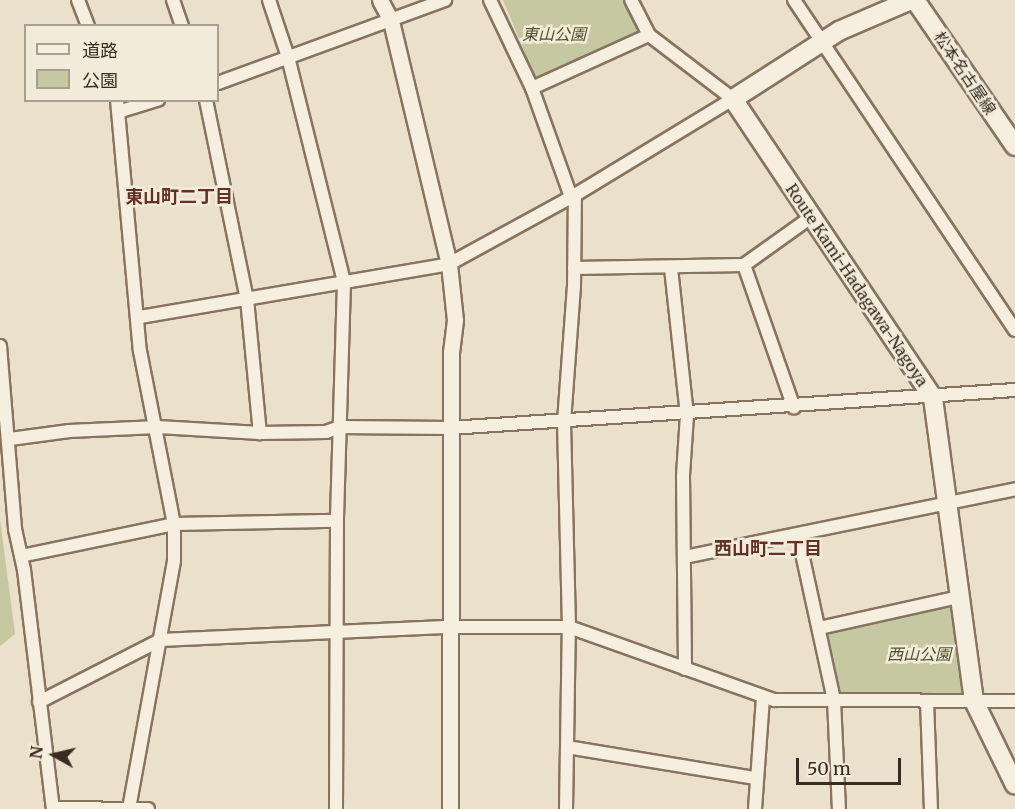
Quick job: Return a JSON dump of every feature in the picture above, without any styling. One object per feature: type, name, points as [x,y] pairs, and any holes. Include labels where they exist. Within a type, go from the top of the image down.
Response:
[{"type":"main road","points":[[733,99],[822,42],[910,0]]},
{"type":"main road","name":"松本名古屋線","points":[[915,0],[1015,146]]},
{"type":"main road","points":[[928,0],[1015,128]]},
{"type":"main road","name":"Route Kami-Hadagawa-Nagoya","points":[[733,99],[810,218],[933,398],[945,504],[974,701],[1015,785]]},
{"type":"street","points":[[78,0],[87,24]]},
{"type":"street","points":[[173,0],[181,24]]},
{"type":"street","points":[[269,0],[288,57],[344,282],[337,521],[336,809]]},
{"type":"street","points":[[380,0],[391,21],[449,264],[455,320],[450,428],[450,809]]},
{"type":"street","points":[[219,83],[445,0]]},
{"type":"street","points":[[490,0],[532,88],[573,196],[574,268],[564,422],[569,627],[566,809]]},
{"type":"street","points":[[140,317],[449,264],[573,196],[733,99],[649,35],[631,0]]},
{"type":"street","points":[[794,0],[1015,330]]},
{"type":"street","points":[[532,88],[649,35]]},
{"type":"street","points":[[124,808],[160,640],[174,561],[174,524],[158,427],[141,351],[140,317],[130,246],[119,106],[145,102]]},
{"type":"street","points":[[206,102],[247,299],[260,433]]},
{"type":"street","points":[[574,268],[744,265],[810,218]]},
{"type":"street","points":[[744,265],[794,408]]},
{"type":"street","points":[[671,268],[687,415],[683,476],[685,669]]},
{"type":"street","points":[[0,346],[10,439],[15,529],[21,555],[53,809],[148,809]]},
{"type":"street","points":[[10,439],[69,431],[158,427],[260,433],[326,432],[340,427],[450,428],[794,408],[1015,390]]},
{"type":"street","points":[[685,557],[1015,489]]},
{"type":"street","points":[[21,555],[174,524],[337,521]]},
{"type":"street","points":[[798,535],[834,700],[839,809]]},
{"type":"street","points":[[819,628],[959,597]]},
{"type":"street","points":[[39,702],[160,640],[450,627],[569,627],[763,697],[834,700],[1015,701]]},
{"type":"street","points":[[755,809],[755,778],[763,697]]},
{"type":"street","points":[[927,700],[931,809]]},
{"type":"street","points":[[567,747],[755,778]]},
{"type":"green space","name":"東山公園","points":[[503,0],[624,0],[642,32],[536,80]]},
{"type":"green space","points":[[0,519],[15,634],[0,646]]},
{"type":"green space","name":"西山公園","points":[[954,604],[967,695],[839,695],[826,633]]},
{"type":"district","name":"東山町二丁目","points":[[179,197]]},
{"type":"district","name":"西山町二丁目","points":[[768,549]]}]
